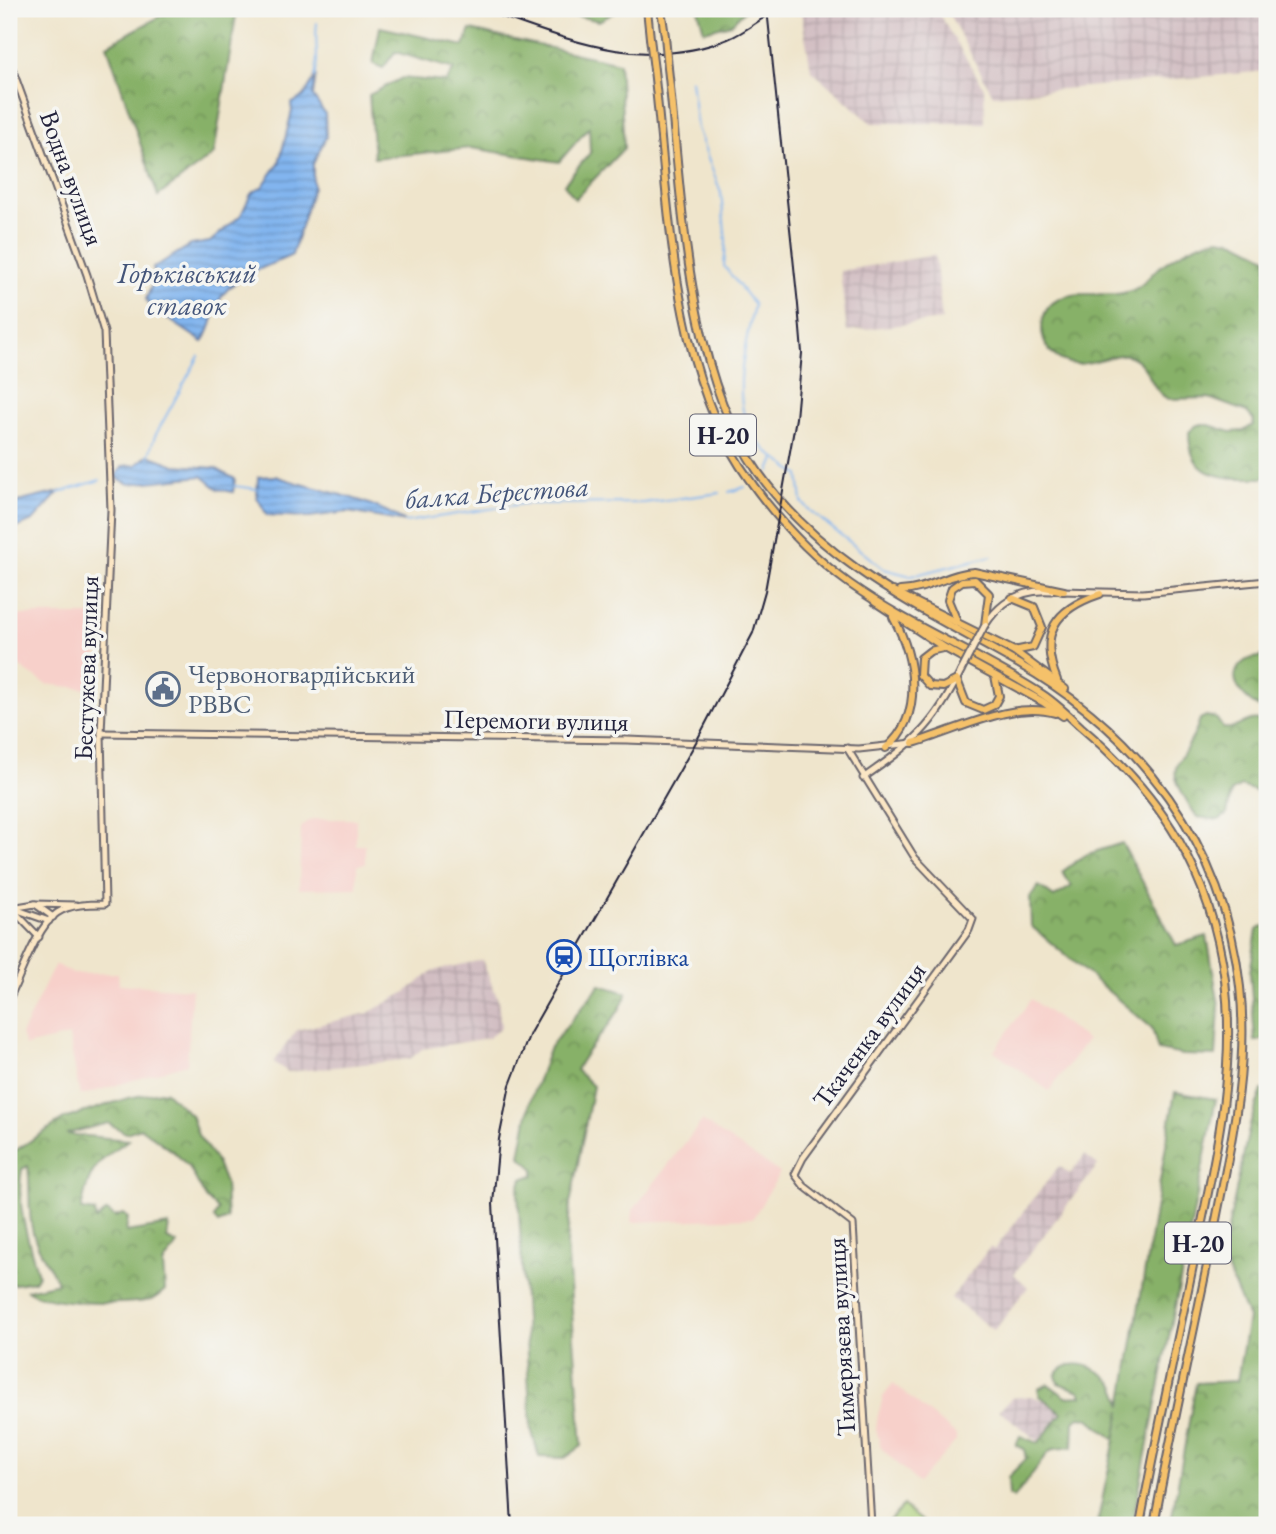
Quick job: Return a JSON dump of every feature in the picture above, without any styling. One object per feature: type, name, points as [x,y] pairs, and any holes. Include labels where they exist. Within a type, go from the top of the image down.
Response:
[{"type":"main road","name":"Н-20","points":[[647,9],[682,306],[698,376],[728,446],[757,490],[825,564],[869,596],[1047,697],[1128,770],[1172,825],[1200,886],[1222,958],[1227,996],[1229,1069],[1194,1260],[1140,1525]]},
{"type":"main road","name":"Н-20","points":[[661,9],[695,300],[712,372],[743,446],[769,488],[815,536],[850,566],[1076,700],[1120,738],[1180,810],[1206,861],[1230,934],[1239,979],[1244,1054],[1238,1106],[1154,1525]]},
{"type":"main road","points":[[698,376],[712,372]]},
{"type":"main road","points":[[897,592],[928,588],[960,574],[974,572],[1064,591]]},
{"type":"main road","points":[[957,621],[948,600],[952,588],[962,581],[975,580],[989,594],[985,625]]},
{"type":"main road","points":[[887,590],[897,592],[1014,651],[1058,682],[1076,700]]},
{"type":"main road","points":[[1058,682],[1049,651],[1053,626],[1068,608],[1100,594]]},
{"type":"main road","points":[[869,596],[892,615],[945,648],[1074,721]]},
{"type":"main road","points":[[1012,598],[1034,607],[1042,627],[1033,647],[1014,651]]},
{"type":"main road","points":[[886,748],[903,732],[912,708],[906,654],[892,615]]},
{"type":"main road","points":[[945,648],[925,653],[919,664],[920,675],[926,683],[937,688],[957,680],[966,704],[983,710],[994,705],[999,696],[995,676]]},
{"type":"main road","points":[[913,743],[1015,710],[1034,709],[1062,716]]},
{"type":"main road","points":[[1194,1260],[1208,1263]]},
{"type":"street","name":"Водна вулиця","points":[[9,60],[87,275],[104,332],[108,434]]},
{"type":"street","name":"Бестужева вулиця","points":[[79,906],[106,904],[101,733],[111,510],[108,434]]},
{"type":"street","points":[[847,748],[863,778],[913,743],[932,723],[985,625],[995,611],[1012,598],[1043,590],[1100,594],[1164,592],[1267,581]]},
{"type":"street","name":"Перемоги вулиця","points":[[101,733],[627,740],[847,748],[886,748],[913,743]]},
{"type":"street","name":"Ткаченка вулиця","points":[[795,1174],[803,1158],[970,930],[973,919],[915,858],[863,778]]},
{"type":"street","points":[[10,908],[56,902],[79,906]]},
{"type":"street","points":[[36,904],[51,919]]},
{"type":"street","points":[[9,999],[39,937],[51,919],[79,906]]},
{"type":"street","points":[[10,908],[51,919]]},
{"type":"street","points":[[10,908],[17,918],[39,937]]},
{"type":"street","name":"Тимерязєва вулиця","points":[[795,1174],[804,1186],[853,1224],[871,1525]]},
{"type":"shaded area","points":[[807,9],[936,9],[984,88],[985,123],[871,123],[811,70],[801,12]]},
{"type":"shaded area","points":[[946,9],[1267,9],[1267,71],[993,95]]},
{"type":"shaded area","points":[[935,255],[942,320],[847,331],[840,271]]},
{"type":"shaded area","points":[[21,615],[98,615],[96,690],[46,684],[9,660],[9,620]]},
{"type":"shaded area","points":[[314,819],[356,819],[356,845],[365,845],[365,864],[357,865],[357,888],[299,889],[301,828]]},
{"type":"shaded area","points":[[482,960],[498,1000],[501,1028],[488,1038],[422,1049],[410,1059],[288,1072],[273,1062],[297,1030],[368,1013],[406,992],[433,971]]},
{"type":"shaded area","points":[[55,964],[73,974],[118,973],[119,984],[192,989],[187,1064],[80,1096],[69,1036],[25,1046],[21,1035]]},
{"type":"shaded area","points":[[1031,999],[1087,1040],[1049,1091],[994,1051]]},
{"type":"shaded area","points":[[702,1121],[780,1173],[753,1218],[632,1222],[633,1210]]},
{"type":"shaded area","points":[[1085,1155],[1098,1165],[1014,1274],[1028,1287],[994,1331],[951,1298],[990,1247],[994,1250],[1059,1166],[1070,1174]]},
{"type":"shaded area","points":[[893,1384],[956,1435],[956,1441],[918,1483],[881,1448],[876,1429],[883,1397]]},
{"type":"shaded area","points":[[1031,1396],[1046,1401],[1061,1413],[1038,1441],[999,1410],[1012,1398]]},
{"type":"green space","points":[[174,9],[237,9],[214,154],[158,196],[107,45]]},
{"type":"green space","points":[[545,9],[620,9],[599,21]]},
{"type":"green space","points":[[698,9],[746,9],[731,24],[704,31]]},
{"type":"green space","points":[[380,27],[464,46],[470,30],[619,63],[624,148],[575,199],[564,184],[590,153],[589,127],[559,162],[471,148],[374,158],[369,95],[402,78],[446,82],[454,69],[395,52],[383,68],[373,64]]},
{"type":"green space","points":[[1219,238],[1236,241],[1267,257],[1267,477],[1262,478],[1235,478],[1211,473],[1195,460],[1191,448],[1189,432],[1197,425],[1209,425],[1231,432],[1243,431],[1253,425],[1254,420],[1247,412],[1209,398],[1168,399],[1157,389],[1142,365],[1130,356],[1113,356],[1081,364],[1059,359],[1049,350],[1043,335],[1045,313],[1059,299],[1078,294],[1116,294],[1133,290],[1179,254]]},
{"type":"green space","points":[[1267,655],[1267,711],[1246,697],[1236,683],[1235,676],[1245,661]]},
{"type":"green space","points":[[1206,716],[1216,718],[1223,728],[1254,720],[1267,722],[1267,795],[1241,786],[1231,792],[1227,814],[1219,820],[1197,817],[1178,784],[1175,773],[1200,719]]},
{"type":"green space","points":[[1122,843],[1176,945],[1207,936],[1219,1006],[1216,1056],[1183,1055],[1158,1050],[1152,1028],[1031,926],[1030,897],[1039,886],[1054,897],[1072,886],[1062,872],[1085,855]]},
{"type":"green space","points":[[1267,925],[1267,1039],[1255,1041],[1250,972],[1257,930]]},
{"type":"green space","points":[[600,985],[627,993],[616,1014],[576,1070],[593,1086],[570,1204],[567,1244],[582,1446],[565,1458],[539,1457],[531,1428],[518,1192],[522,1179],[534,1175],[534,1169],[520,1156],[530,1102],[550,1047]]},
{"type":"green space","points":[[1262,1090],[1267,1091],[1267,1525],[1171,1521],[1196,1383],[1237,1381],[1248,1318],[1222,1257],[1250,1124]]},
{"type":"green space","points":[[165,1091],[191,1115],[198,1135],[215,1159],[225,1183],[227,1219],[218,1223],[214,1218],[218,1210],[206,1198],[189,1167],[141,1128],[126,1133],[108,1123],[66,1134],[128,1140],[95,1169],[87,1185],[81,1210],[95,1212],[96,1220],[107,1211],[115,1217],[123,1214],[128,1218],[126,1232],[169,1225],[167,1239],[177,1244],[163,1264],[165,1290],[151,1300],[106,1303],[51,1299],[27,1290],[58,1283],[33,1233],[28,1166],[22,1169],[20,1196],[38,1275],[34,1281],[9,1285],[9,1163],[12,1153],[64,1119],[128,1098]]},
{"type":"green space","points":[[1175,1092],[1216,1099],[1132,1525],[1097,1525],[1115,1440],[1088,1418],[1080,1417],[1074,1421],[1073,1447],[1054,1449],[1048,1453],[1014,1498],[1009,1495],[1008,1477],[1026,1459],[1024,1449],[1016,1445],[1020,1436],[1038,1443],[1062,1413],[1040,1396],[1038,1389],[1048,1384],[1066,1397],[1082,1396],[1080,1391],[1058,1383],[1056,1375],[1062,1369],[1069,1365],[1078,1365],[1095,1369],[1110,1379],[1122,1406]]},
{"type":"green space","points":[[903,1506],[926,1525],[886,1525]]},
{"type":"water","name":"Горьківський ставок","points":[[316,75],[313,96],[325,114],[326,137],[313,164],[313,187],[292,255],[251,273],[232,285],[219,301],[203,342],[149,306],[146,299],[156,276],[153,268],[191,245],[210,242],[241,215],[251,194],[262,187],[279,163],[292,111],[291,104],[304,96]]},
{"type":"water","points":[[148,455],[175,465],[215,468],[235,479],[233,492],[218,489],[202,476],[129,484],[115,477],[123,466],[136,465]]},
{"type":"water","points":[[275,476],[359,500],[406,522],[348,512],[309,517],[267,515],[257,497],[258,477]]},
{"type":"water","points":[[59,492],[33,521],[9,531],[9,504]]},
{"type":"waterway","points":[[315,77],[317,23]]},
{"type":"waterway","name":"балка Берестова","points":[[691,80],[697,128],[721,193],[726,242],[724,266],[754,305],[744,354],[741,390],[746,423],[754,437],[769,453],[799,475],[802,502],[808,509],[884,569],[911,576],[992,556]]},
{"type":"waterway","points":[[148,457],[155,436],[199,356]]},
{"type":"waterway","name":"балка Берестова","points":[[770,471],[775,459]]},
{"type":"waterway","name":"балка Берестова","points":[[58,493],[100,480]]},
{"type":"waterway","name":"балка Берестова","points":[[234,486],[257,489]]},
{"type":"waterway","name":"балка Берестова","points":[[729,492],[745,487]]},
{"type":"waterway","name":"балка Берестова","points":[[405,522],[522,504],[643,503],[720,493]]},
{"type":"railway","points":[[480,9],[602,48],[664,53],[696,49],[728,39],[774,11]]},
{"type":"railway","points":[[512,1525],[493,1204],[499,1139],[510,1085],[530,1033],[696,742],[753,633],[765,591],[796,418],[802,353],[767,9]]},
{"type":"place","name":"Червоногвардійський РВВС","points":[[163,689]]},
{"type":"place","name":"Щоглівка","points":[[564,957]]}]
